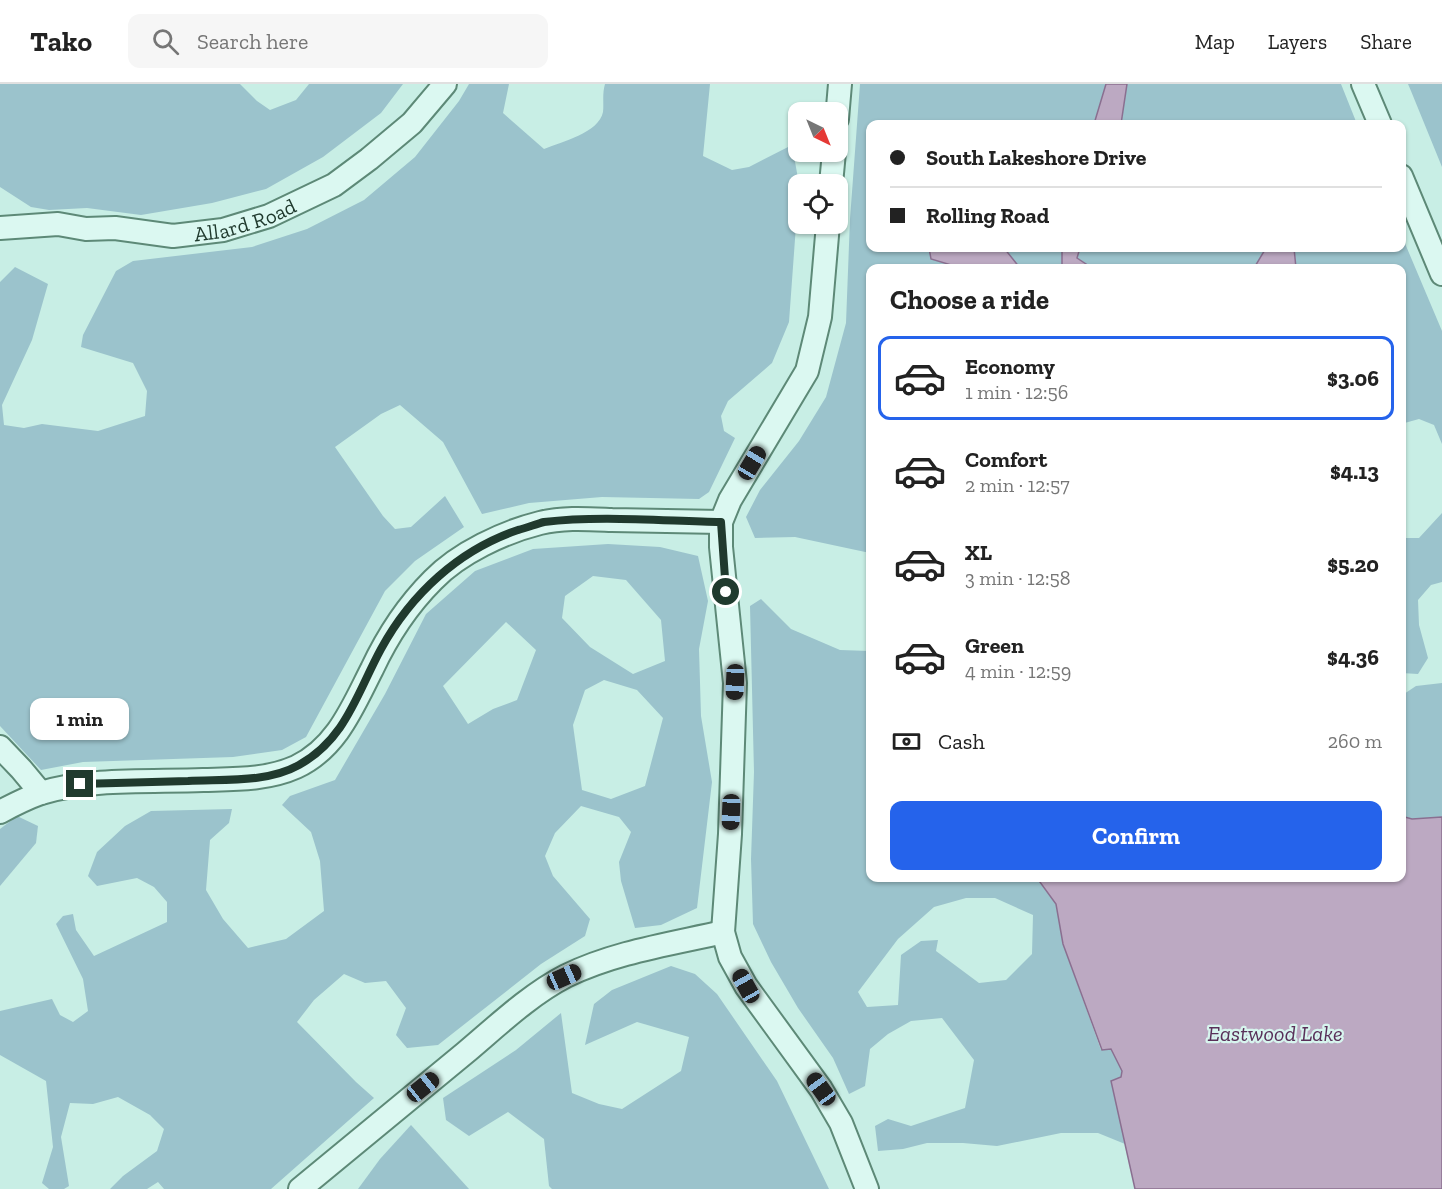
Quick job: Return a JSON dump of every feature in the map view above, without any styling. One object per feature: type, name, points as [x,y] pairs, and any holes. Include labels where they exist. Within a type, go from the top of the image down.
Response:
[{"type":"street","name":"Allard Road","points":[[0,228],[58,224],[86,229],[115,228],[173,236],[223,230],[269,216],[334,185],[369,159],[412,123],[445,84]]},
{"type":"street","points":[[838,102],[840,84]]},
{"type":"street","points":[[1363,84],[1378,120]]},
{"type":"street","points":[[1406,188],[1442,274]]},
{"type":"street","points":[[827,234],[820,317],[807,371],[730,500],[721,522],[721,547],[735,682],[730,834],[723,932],[730,957],[746,986],[821,1089],[841,1123],[867,1189]]},
{"type":"street","points":[[0,812],[41,793],[80,784],[270,776],[298,766],[318,753],[335,737],[382,647],[434,579],[467,554],[504,535],[542,523],[578,519],[721,522]]},
{"type":"street","points":[[0,747],[41,793]]},
{"type":"street","points":[[300,1189],[494,1029],[564,977],[596,963],[723,932]]},
{"type":"shaded area","points":[[0,84],[240,84],[270,110],[296,100],[309,84],[403,84],[381,113],[323,157],[266,189],[212,203],[141,215],[87,208],[49,210],[31,207],[0,187]]},
{"type":"shaded area","points":[[469,84],[509,84],[503,113],[544,149],[578,136],[594,126],[603,112],[605,84],[710,84],[703,156],[732,170],[749,167],[788,147],[788,162],[795,162],[797,174],[788,174],[788,234],[795,234],[789,322],[772,363],[728,401],[721,416],[724,431],[735,438],[709,492],[699,499],[602,497],[529,503],[482,514],[443,442],[400,405],[381,414],[335,447],[383,516],[395,529],[411,527],[445,496],[464,527],[415,561],[385,591],[306,737],[282,750],[233,757],[83,762],[41,770],[0,726],[0,282],[15,267],[48,284],[32,340],[2,405],[4,425],[24,428],[42,424],[98,431],[145,416],[147,391],[133,363],[81,347],[83,335],[116,271],[133,261],[252,247],[307,229],[364,200],[415,157],[459,101]]},
{"type":"shaded area","points":[[860,84],[1106,84],[1095,120],[866,120],[866,252],[930,252],[931,259],[948,264],[866,264],[866,552],[795,537],[755,538],[746,517],[760,490],[799,441],[826,397],[846,323],[850,219]]},
{"type":"shaded area","points":[[1127,84],[1341,84],[1355,120],[1122,120]]},
{"type":"shaded area","points":[[1408,84],[1442,84],[1442,167],[1411,91]]},
{"type":"shaded area","points":[[1406,246],[1442,331],[1442,444],[1434,425],[1419,419],[1406,423],[1406,264],[1296,264],[1294,252],[1406,252]]},
{"type":"shaded area","points":[[1007,252],[1062,252],[1062,264],[1017,264]]},
{"type":"shaded area","points":[[1079,252],[1264,252],[1256,264],[1086,264],[1077,258]]},
{"type":"shaded area","points":[[1442,513],[1442,582],[1431,585],[1418,600],[1419,625],[1428,658],[1418,674],[1406,673],[1406,538],[1419,538]]},
{"type":"shaded area","points":[[608,544],[660,547],[698,556],[708,601],[699,649],[701,716],[712,782],[697,908],[661,925],[635,928],[621,881],[619,862],[631,832],[619,817],[581,806],[555,833],[545,856],[553,876],[590,919],[585,936],[541,964],[438,1045],[407,1048],[396,1035],[406,1008],[386,981],[365,983],[344,974],[314,1000],[297,1022],[374,1098],[271,1189],[164,1189],[158,1182],[147,1189],[110,1189],[123,1176],[157,1151],[164,1129],[150,1115],[118,1097],[93,1104],[70,1103],[61,1137],[69,1186],[64,1189],[49,1189],[42,1183],[53,1147],[46,1081],[0,1055],[0,1011],[52,999],[60,1015],[73,1022],[88,1011],[83,979],[56,924],[63,916],[73,914],[76,930],[94,956],[167,922],[167,902],[154,887],[137,878],[97,886],[88,876],[97,852],[125,826],[151,811],[232,809],[229,823],[210,840],[206,890],[223,919],[248,948],[286,939],[324,911],[320,861],[311,832],[282,805],[290,796],[335,780],[385,694],[426,614],[475,571],[533,549]],"holes":[[[593,576],[626,580],[661,620],[665,661],[633,674],[590,647],[562,618],[565,596]],[[506,622],[536,650],[517,700],[493,709],[468,724],[443,686]],[[604,680],[637,690],[663,718],[645,786],[611,799],[582,790],[573,725],[585,690]]]},
{"type":"shaded area","points":[[761,599],[791,629],[840,650],[866,651],[866,882],[1040,882],[1056,904],[1063,944],[1101,1050],[1111,1049],[1122,1071],[1121,1077],[1111,1081],[1125,1144],[1098,1133],[1061,1133],[997,1146],[927,1143],[903,1149],[878,1151],[875,1126],[888,1119],[911,1126],[965,1108],[974,1060],[942,1018],[911,1021],[888,1034],[870,1049],[865,1086],[849,1094],[833,1058],[798,1008],[771,962],[753,924],[751,859],[754,772],[750,606]],"holes":[[[966,898],[995,898],[1033,915],[1032,954],[1006,980],[979,983],[936,951],[938,940],[921,941],[901,955],[898,1005],[867,1007],[858,992],[898,939],[934,907]]]},
{"type":"shaded area","points":[[1442,683],[1442,817],[1406,817],[1406,693],[1416,686]]},
{"type":"shaded area","points":[[17,816],[38,826],[36,843],[0,886],[0,829]]},
{"type":"shaded area","points":[[671,966],[695,974],[717,994],[777,1081],[829,1189],[552,1189],[549,1186],[544,1139],[508,1112],[469,1136],[446,1120],[443,1098],[516,1050],[561,1013],[572,1093],[599,1104],[622,1109],[681,1071],[689,1037],[637,1022],[585,1045],[594,1004],[612,990]]},
{"type":"shaded area","points":[[411,1125],[469,1189],[358,1189],[380,1159]]},
{"type":"water","points":[[1106,84],[1127,84],[1122,120],[1095,120]]},
{"type":"water","points":[[930,252],[1007,252],[1017,264],[948,264],[931,259]]},
{"type":"water","points":[[1062,252],[1079,252],[1077,258],[1086,264],[1062,264]]},
{"type":"water","points":[[1264,252],[1294,252],[1296,264],[1256,264]]},
{"type":"water","name":"Eastwood Lake","points":[[1406,817],[1442,817],[1442,1189],[1135,1189],[1111,1081],[1121,1077],[1122,1071],[1111,1049],[1102,1050],[1063,944],[1056,904],[1040,882],[1406,882]]},
{"type":"route","points":[[80,784],[243,779],[270,776],[298,766],[318,753],[335,737],[382,647],[434,579],[467,554],[504,535],[542,523],[578,519],[721,522],[726,592]]}]
